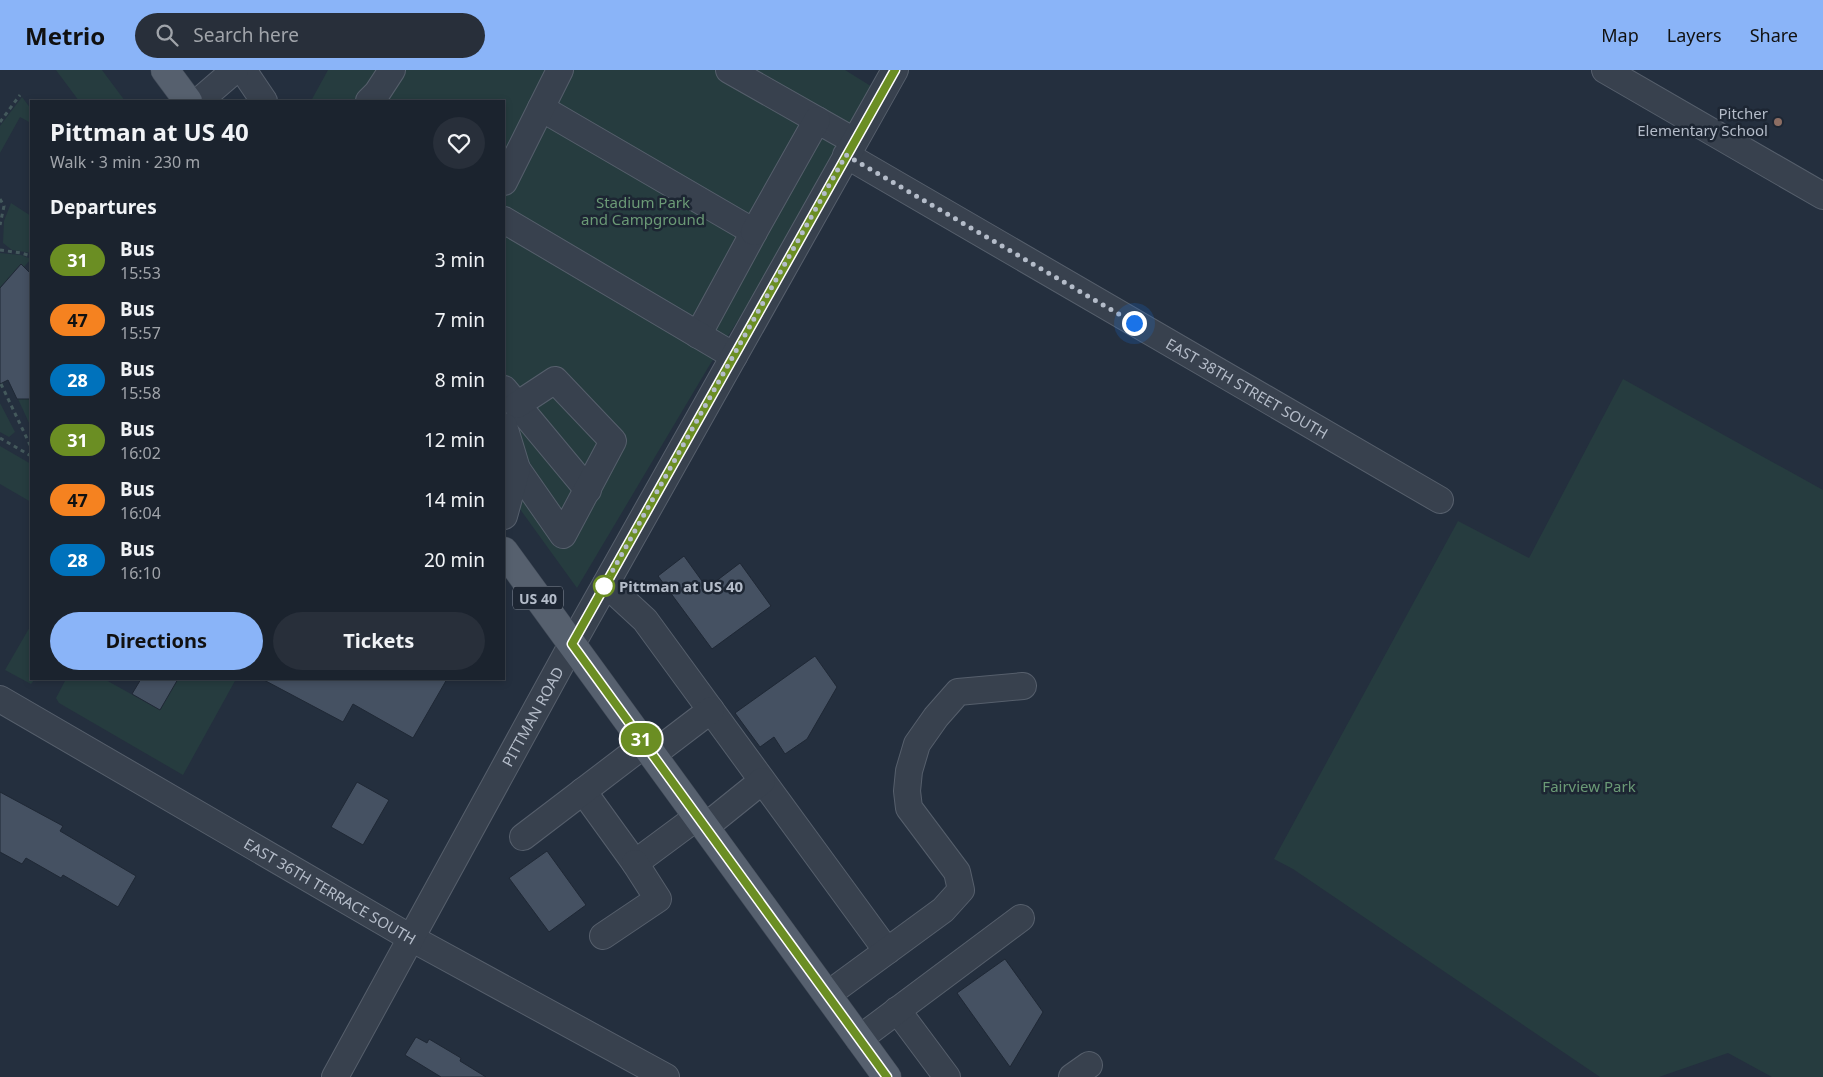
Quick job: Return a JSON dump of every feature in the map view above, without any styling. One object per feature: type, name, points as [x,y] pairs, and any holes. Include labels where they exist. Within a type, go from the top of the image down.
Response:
[{"type":"main road","points":[[172,73],[187,100]]},
{"type":"main road","name":"US 40","points":[[505,552],[887,1077]]},
{"type":"street","points":[[200,100],[235,70]]},
{"type":"street","points":[[243,70],[263,100]]},
{"type":"street","points":[[370,100],[377,93],[392,70]]},
{"type":"street","points":[[505,180],[560,70]]},
{"type":"street","name":"EAST 38TH STREET SOUTH","points":[[730,70],[817,120],[850,148],[1440,500]]},
{"type":"street","name":"PITTMAN ROAD","points":[[335,1077],[572,644],[895,70]]},
{"type":"street","points":[[1605,70],[1823,196]]},
{"type":"street","points":[[541,108],[754,232]]},
{"type":"street","points":[[698,335],[817,120]]},
{"type":"street","points":[[505,221],[734,356]]},
{"type":"street","points":[[508,407],[555,380],[613,440],[563,536],[517,469]]},
{"type":"street","points":[[505,512],[517,469],[508,407]]},
{"type":"street","points":[[508,407],[588,490]]},
{"type":"street","points":[[606,584],[645,620],[887,951]]},
{"type":"street","points":[[827,995],[943,910],[961,890],[957,872],[909,808],[906,791],[909,771],[917,744],[936,717],[958,692],[1023,686]]},
{"type":"street","name":"EAST 36TH TERRACE SOUTH","points":[[0,699],[411,938],[666,1077]]},
{"type":"street","points":[[523,837],[583,791],[711,710]]},
{"type":"street","points":[[635,863],[762,781]]},
{"type":"street","points":[[583,791],[635,863],[658,899],[603,936]]},
{"type":"street","points":[[859,1039],[1021,918]]},
{"type":"street","points":[[897,1010],[947,1077]]},
{"type":"path","points":[[0,122],[20,95]]},
{"type":"path","points":[[0,199],[4,206],[0,225]]},
{"type":"path","points":[[0,250],[21,252],[30,256]]},
{"type":"path","points":[[1,384],[30,445]]},
{"type":"path","points":[[0,438],[30,455]]},
{"type":"green space","points":[[56,70],[102,70],[124,100],[78,100]]},
{"type":"green space","name":"Stadium Park and Campground","points":[[328,70],[845,70],[882,93],[709,366],[577,588],[505,488],[505,100],[312,100]]},
{"type":"green space","points":[[22,97],[30,108],[30,122],[20,117],[0,153],[0,126]]},
{"type":"green space","points":[[11,203],[30,215],[30,253],[12,250],[3,243],[4,221]]},
{"type":"green space","points":[[0,253],[21,255],[30,259],[24,267],[20,265],[0,288]]},
{"type":"green space","name":"Fairview Park","points":[[1623,379],[1823,490],[1823,1077],[1772,1077],[1728,1053],[1659,1077],[1600,1077],[1293,869],[1274,859],[1458,521],[1529,558]]},
{"type":"green space","points":[[18,399],[30,399],[30,425]]},
{"type":"green space","points":[[0,403],[15,432],[9,437],[0,432]]},
{"type":"green space","points":[[0,446],[30,463],[30,501],[0,484]]},
{"type":"green space","points":[[30,627],[30,680],[34,680],[31,684],[5,670]]},
{"type":"green space","points":[[65,680],[106,680],[160,710],[176,680],[235,680],[183,775],[59,703],[56,698]]},
{"type":"building","points":[[21,264],[30,273],[30,399],[17,399],[8,380],[0,384],[0,288]]},
{"type":"building","points":[[684,556],[707,588],[740,563],[771,606],[712,649],[658,576]]},
{"type":"building","points":[[815,656],[837,687],[807,739],[785,754],[774,737],[760,747],[735,713]]},
{"type":"building","points":[[140,680],[177,680],[160,710],[132,694]]},
{"type":"building","points":[[264,680],[446,680],[413,738],[353,704],[343,722]]},
{"type":"building","points":[[357,782],[389,800],[363,845],[331,827]]},
{"type":"building","points":[[0,792],[63,826],[60,831],[136,876],[118,907],[63,875],[61,878],[26,858],[22,864],[0,852]]},
{"type":"building","points":[[547,851],[586,905],[549,932],[509,878]]},
{"type":"building","points":[[1005,959],[1043,1012],[1010,1067],[957,993]]},
{"type":"building","points":[[416,1037],[427,1043],[429,1039],[461,1058],[460,1061],[486,1077],[441,1077],[405,1055]]},
{"type":"bus line","name":"31","points":[[887,1077],[572,644],[895,70]]},
{"type":"place","name":"Pitcher Elementary School","points":[[1778,122]]},
{"type":"place","name":"Pittman at US 40","points":[[604,586]]},
{"type":"route","points":[[604,586],[846,155],[1134,323]]}]
